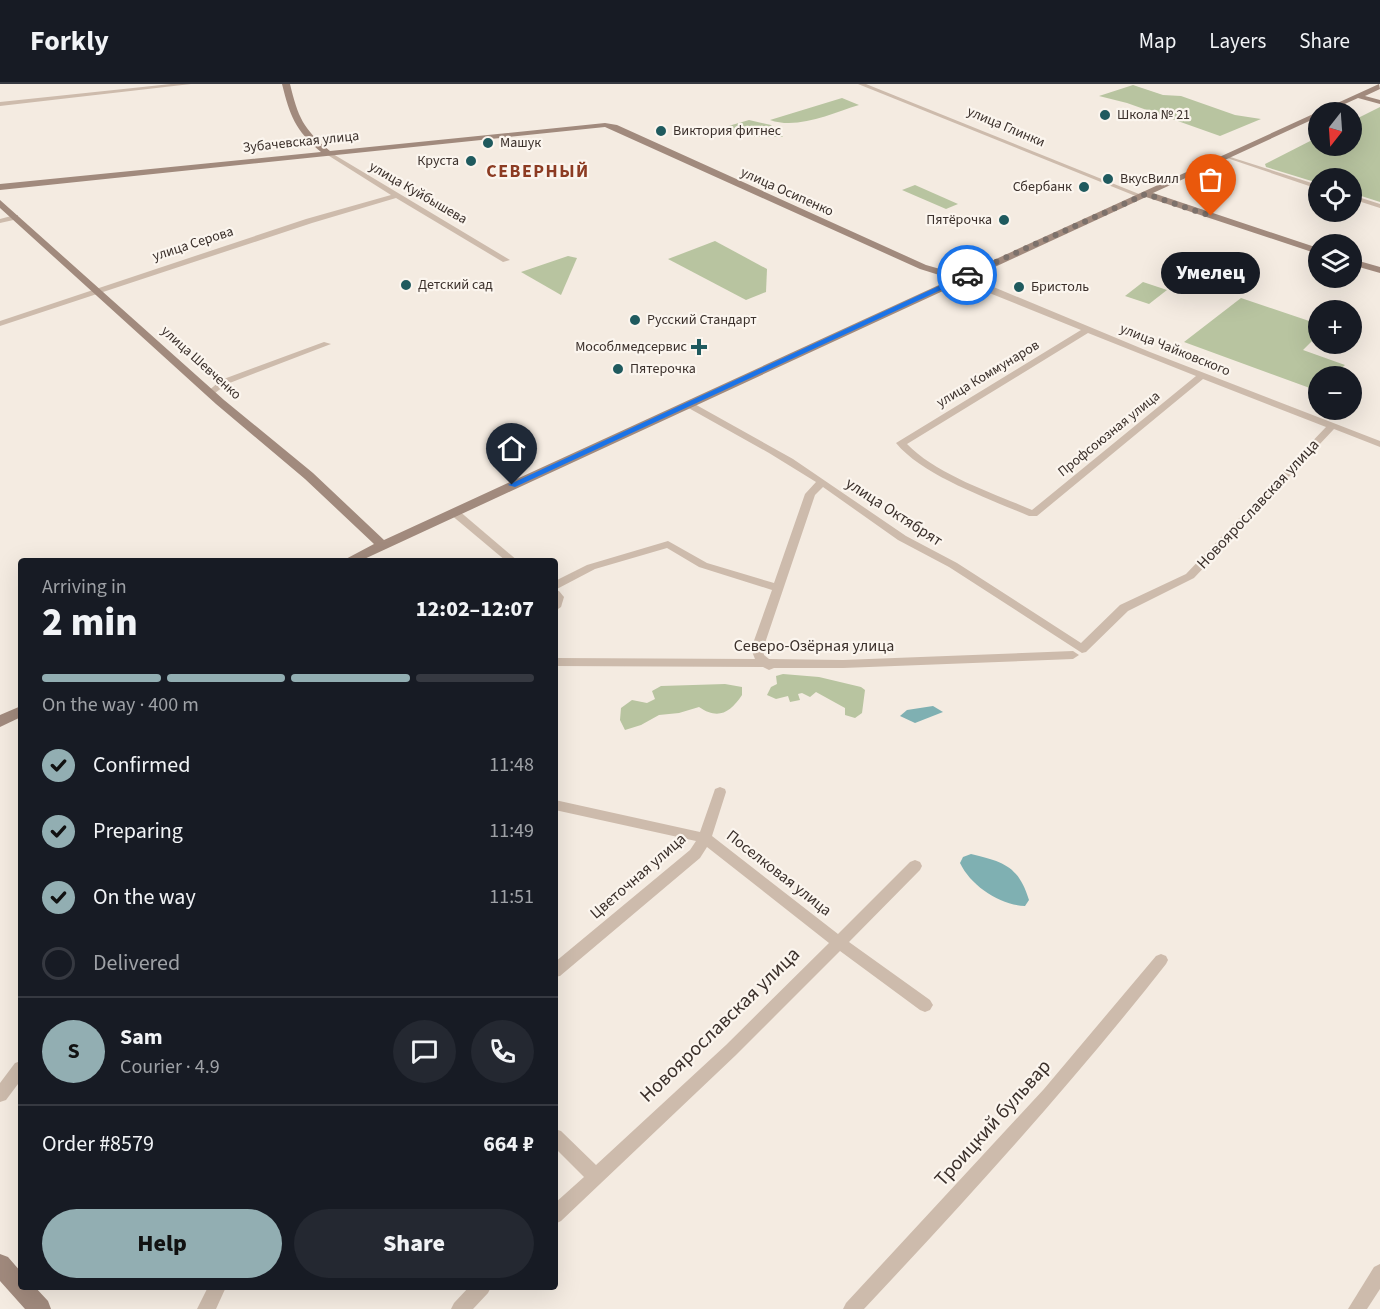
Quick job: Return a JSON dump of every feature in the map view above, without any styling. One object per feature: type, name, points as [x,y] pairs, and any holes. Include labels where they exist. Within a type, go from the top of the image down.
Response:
[{"type":"street","points":[[0,104],[188,84]]},
{"type":"street","name":"улица Куйбышева","points":[[286,84],[297,125],[304,135],[396,196],[506,260]]},
{"type":"street","name":"улица Глинки","points":[[861,84],[1143,195],[1308,248]]},
{"type":"street","points":[[1345,102],[1380,86]]},
{"type":"street","points":[[1358,96],[1380,102]]},
{"type":"street","points":[[355,558],[1308,118]]},
{"type":"street","name":"Зубачевская улица","points":[[0,187],[605,125]]},
{"type":"street","name":"улица Осипенко","points":[[605,125],[614,127],[923,267],[960,278]]},
{"type":"street","points":[[1226,156],[1308,184]]},
{"type":"street","name":"улица Серова","points":[[0,324],[309,221],[396,196]]},
{"type":"street","points":[[1362,200],[1380,206]]},
{"type":"street","name":"улица Шевченко","points":[[0,203],[211,393],[309,476],[382,545]]},
{"type":"street","points":[[0,221],[15,217]]},
{"type":"street","points":[[1362,265],[1380,270]]},
{"type":"street","name":"улица Чайковского","points":[[960,278],[1380,444]]},
{"type":"street","name":"улица Коммунаров","points":[[1033,514],[913,456],[901,443],[1088,329]]},
{"type":"street","points":[[211,393],[224,381],[327,344]]},
{"type":"street","name":"Профсоюзная улица","points":[[1033,514],[1202,375]]},
{"type":"street","name":"улица Октябрят","points":[[688,404],[822,482],[876,520],[939,559],[953,565],[1077,652]]},
{"type":"street","name":"Новоярославская улица","points":[[1077,652],[1124,608],[1183,580],[1332,426]]},
{"type":"street","points":[[777,669],[764,663],[757,649],[810,494],[822,482]]},
{"type":"street","points":[[454,512],[509,558]]},
{"type":"street","points":[[558,584],[591,567],[668,544],[703,565],[777,588]]},
{"type":"street","name":"Северо-Озёрная улица","points":[[558,662],[912,662],[1077,652]]},
{"type":"street","points":[[0,721],[18,712]]},
{"type":"street","name":"Цветочная улица","points":[[558,968],[695,854],[705,838],[720,792]]},
{"type":"street","name":"Поселковая улица","points":[[558,806],[705,838],[837,941],[925,1005]]},
{"type":"street","name":"Новоярославская улица","points":[[558,1212],[731,1050],[837,941],[915,866]]},
{"type":"street","name":"Троицкий бульвар","points":[[852,1309],[1119,1013],[1161,960]]},
{"type":"street","points":[[0,1095],[18,1072]]},
{"type":"street","points":[[558,1140],[595,1176]]},
{"type":"street","points":[[0,1264],[18,1284]]},
{"type":"street","points":[[1357,1309],[1380,1273]]},
{"type":"street","points":[[23,1290],[40,1309]]},
{"type":"street","points":[[206,1309],[216,1290]]},
{"type":"street","points":[[460,1309],[479,1290]]},
{"type":"green space","points":[[1133,85],[1163,95],[1181,96],[1235,115],[1261,119],[1220,136],[1127,103],[1099,96]]},
{"type":"green space","points":[[842,98],[859,105],[803,122],[781,123],[770,120]]},
{"type":"green space","points":[[1380,107],[1380,202],[1362,196],[1362,168],[1308,168],[1308,180],[1266,167],[1265,164],[1308,142],[1308,156],[1362,156],[1362,116]]},
{"type":"green space","points":[[749,120],[771,125],[783,137],[748,137],[725,127]]},
{"type":"green space","points":[[915,185],[958,204],[946,209],[902,190]]},
{"type":"green space","points":[[715,241],[767,269],[766,292],[746,300],[668,259]]},
{"type":"green space","points":[[568,256],[577,258],[561,295],[521,272]]},
{"type":"green space","points":[[1143,282],[1167,290],[1149,304],[1125,296]]},
{"type":"green space","points":[[1241,298],[1308,321],[1308,345],[1303,350],[1308,354],[1345,365],[1308,366],[1308,387],[1184,342]]},
{"type":"green space","points":[[783,674],[819,677],[861,687],[865,690],[862,713],[855,718],[845,715],[845,708],[816,692],[810,697],[802,693],[798,694],[800,700],[790,702],[788,696],[776,699],[767,695],[771,687],[777,684],[776,676]]},
{"type":"green space","points":[[725,684],[742,687],[742,695],[723,713],[712,713],[699,707],[679,713],[659,715],[641,725],[625,730],[620,720],[621,708],[632,700],[647,703],[655,699],[652,691],[661,686]]},
{"type":"water","points":[[933,706],[943,712],[915,723],[900,716],[907,710]]},
{"type":"water","points":[[971,854],[1001,863],[1014,872],[1025,888],[1029,900],[1025,906],[996,898],[971,879],[960,863],[963,857]]},
{"type":"way so far","points":[[967,275],[1146,194],[1211,216]]},
{"type":"place","name":"Школа № 21","points":[[1105,115]]},
{"type":"place","name":"Виктория фитнес","points":[[661,131]]},
{"type":"place","name":"Машук","points":[[488,143]]},
{"type":"place","name":"Круста","points":[[471,161]]},
{"type":"place","name":"ВкусВилл","points":[[1108,179]]},
{"type":"place","name":"Сбербанк","points":[[1084,187]]},
{"type":"place","name":"Умелец","points":[[1211,216]]},
{"type":"place","name":"Пятёрочка","points":[[1004,220]]},
{"type":"place","name":"Детский сад","points":[[406,285]]},
{"type":"place","name":"Бристоль","points":[[1019,287]]},
{"type":"place","name":"Русский Стандарт","points":[[635,320]]},
{"type":"place","name":"Мособлмедсервис","points":[[699,347]]},
{"type":"place","name":"Пятерочка","points":[[618,369]]},
{"type":"district","name":"СЕВЕРНЫЙ","points":[[538,171]]},
{"type":"route","points":[[512,485],[967,275]]}]
